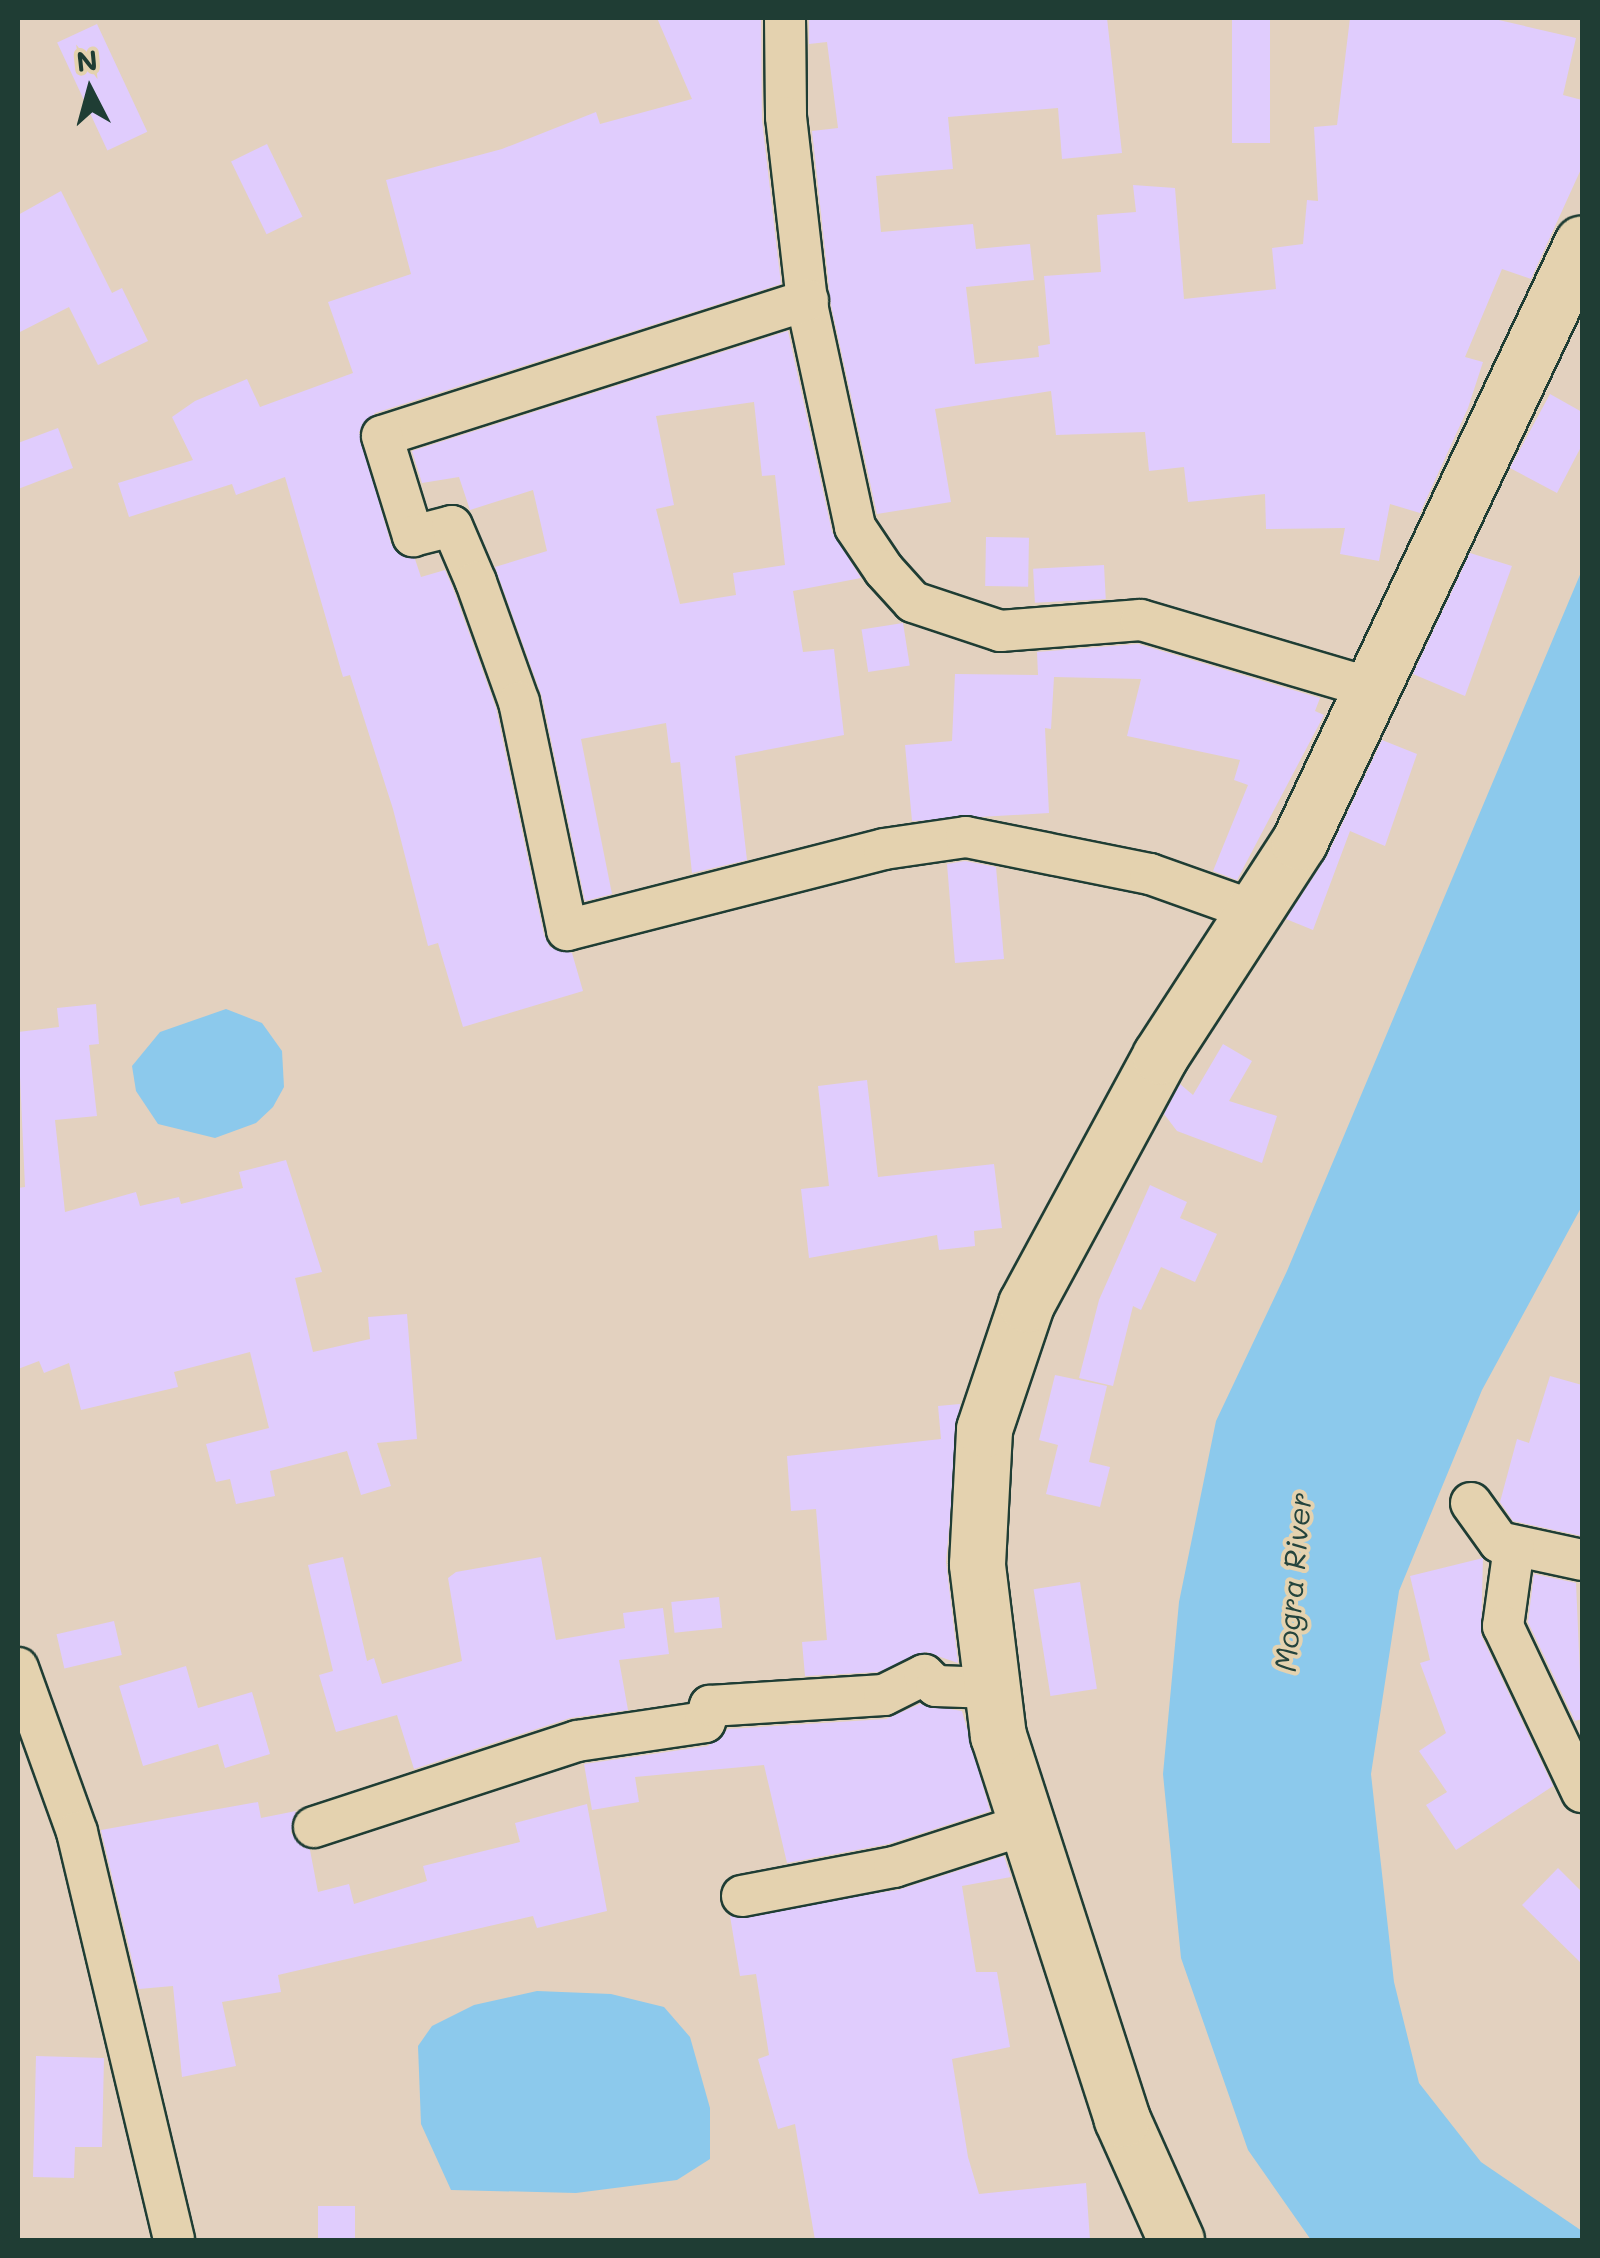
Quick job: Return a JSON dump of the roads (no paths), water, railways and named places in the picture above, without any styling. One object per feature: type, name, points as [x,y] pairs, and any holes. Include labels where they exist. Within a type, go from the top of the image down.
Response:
[{"type":"street","points":[[785,18],[786,116],[808,300],[856,528],[912,602],[1000,631],[1142,620],[1374,689]]},
{"type":"street","points":[[1176,2240],[1122,2119],[1024,1824],[992,1688],[977,1564],[984,1429],[1026,1304],[1160,1056],[1299,842],[1582,242]]},
{"type":"street","points":[[808,300],[382,436],[413,536],[452,526],[476,582],[519,702],[567,930],[884,849],[966,837],[1150,874],[1254,912]]},
{"type":"street","points":[[1471,1503],[1499,1542],[1582,1560]]},
{"type":"street","points":[[1514,1547],[1503,1626],[1582,1792]]},
{"type":"street","points":[[18,1668],[76,1832],[174,2240]]},
{"type":"street","points":[[314,1827],[577,1741],[705,1722],[710,1706],[884,1695],[924,1675],[936,1686],[992,1688]]},
{"type":"street","points":[[742,1896],[894,1866],[1024,1824]]},
{"type":"water","name":"Mogra River","points":[[1582,570],[1582,1206],[1482,1390],[1399,1591],[1371,1774],[1394,1982],[1419,2083],[1481,2162],[1582,2231],[1582,2240],[1311,2240],[1248,2150],[1181,1958],[1163,1774],[1179,1602],[1216,1421],[1287,1271]]},
{"type":"water","points":[[226,1009],[262,1023],[282,1051],[284,1087],[273,1107],[256,1123],[215,1138],[158,1124],[136,1091],[132,1066],[160,1032]]},
{"type":"water","points":[[537,1991],[611,1994],[664,2007],[690,2037],[710,2108],[710,2159],[677,2180],[576,2193],[451,2190],[421,2124],[418,2046],[432,2026],[474,2005]]}]
